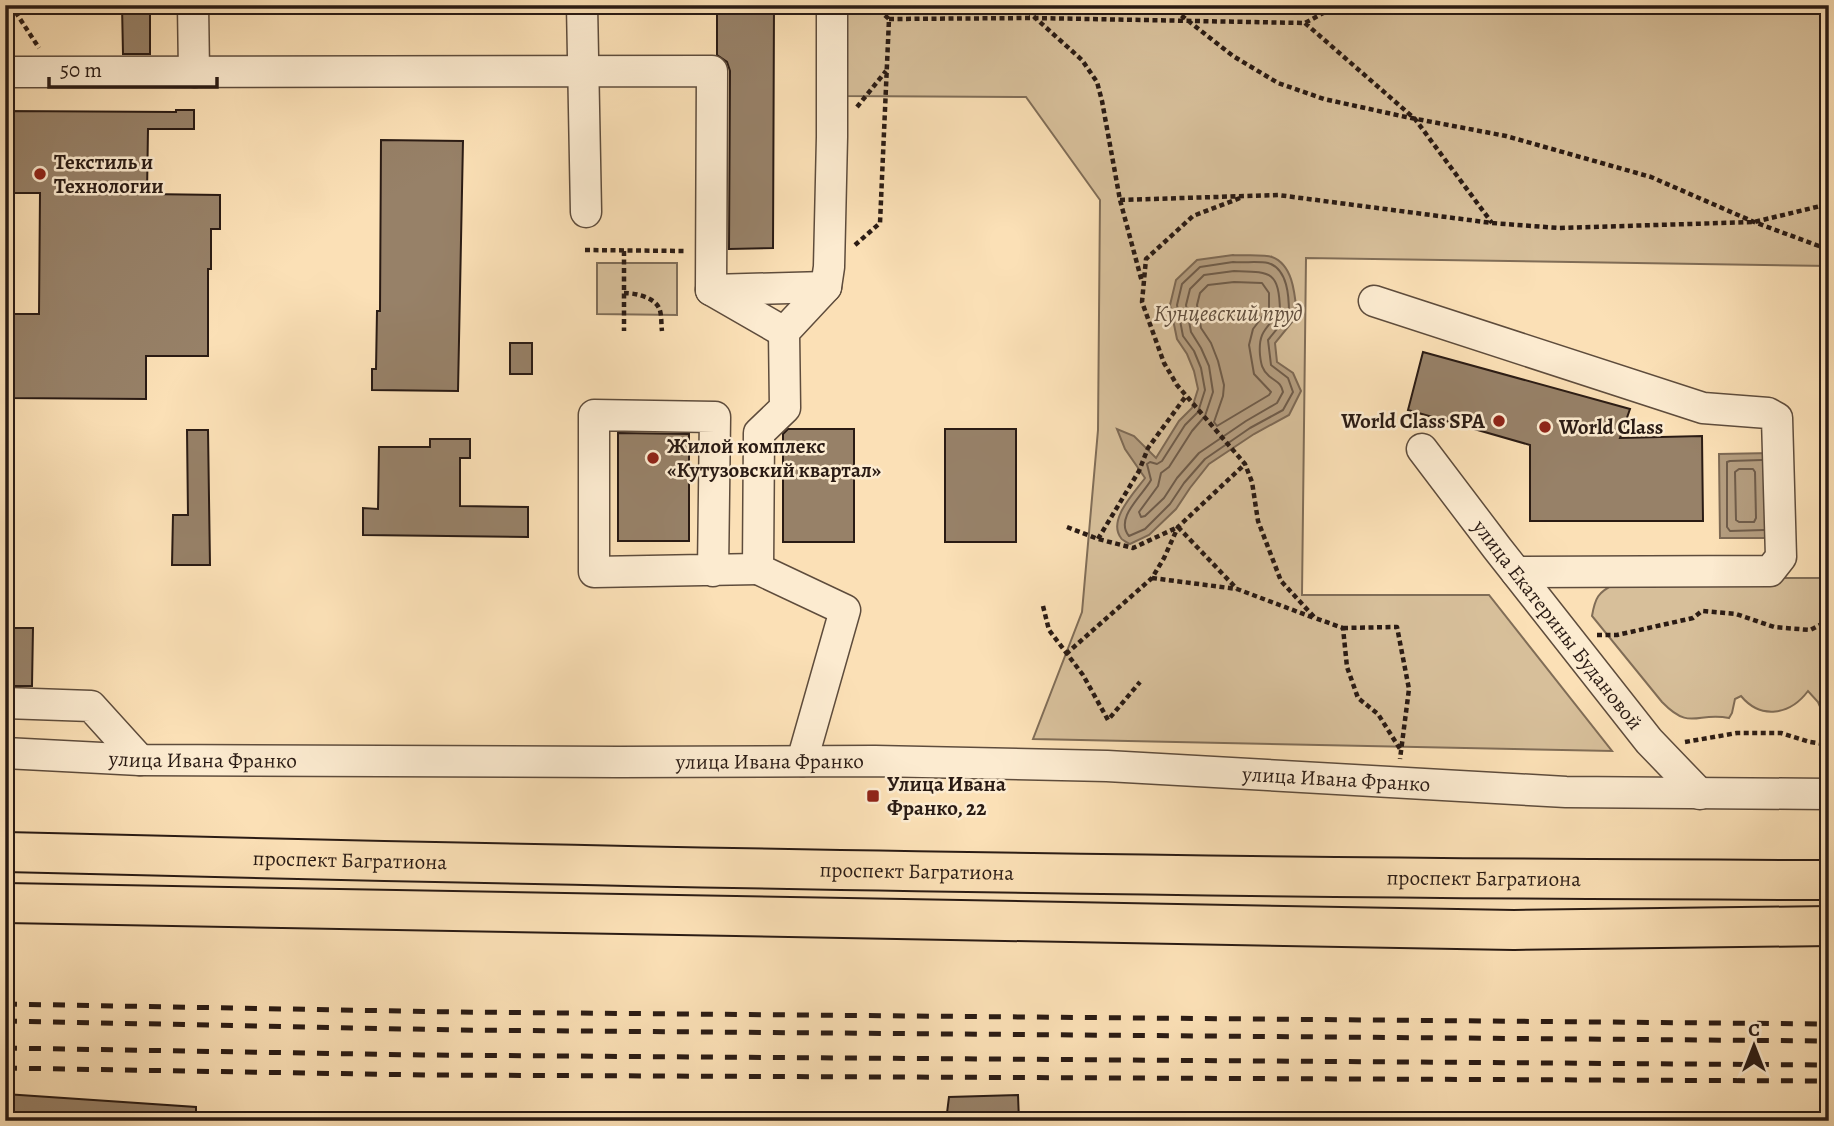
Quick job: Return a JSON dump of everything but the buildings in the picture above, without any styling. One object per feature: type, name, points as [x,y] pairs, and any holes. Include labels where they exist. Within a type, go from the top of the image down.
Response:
[{"type":"main road","name":"проспект Багратиона","points":[[5,852],[470,863],[1514,879],[1829,880]]},
{"type":"main road","points":[[5,903],[1514,930],[1829,926]]},
{"type":"street","points":[[193,5],[194,72]]},
{"type":"street","points":[[582,5],[586,212]]},
{"type":"street","points":[[758,569],[759,433],[785,408],[784,332],[826,287],[829,267],[832,5]]},
{"type":"street","points":[[5,72],[712,71],[711,290]]},
{"type":"street","points":[[711,290],[826,287]]},
{"type":"street","points":[[711,290],[784,332]]},
{"type":"street","points":[[1374,301],[1703,408],[1768,413],[1777,418],[1781,557],[1770,571],[1516,572]]},
{"type":"street","points":[[713,571],[715,417],[594,415],[594,572],[713,571],[758,569],[845,610],[802,761]]},
{"type":"street","name":"улица Екатерины Будановой","points":[[1422,449],[1649,741],[1700,794]]},
{"type":"street","points":[[5,703],[91,706],[141,760]]},
{"type":"street","name":"улица Ивана Франко","points":[[5,753],[141,760],[888,761],[1107,765],[1566,792],[1829,794]]},
{"type":"path","points":[[11,5],[54,72]]},
{"type":"path","points":[[873,5],[889,19],[1034,18],[1306,23],[1338,5]]},
{"type":"path","points":[[1021,5],[1082,61],[1097,82],[1120,200],[1143,288]]},
{"type":"path","points":[[1168,5],[1233,56],[1278,83],[1324,99],[1506,136],[1651,177],[1754,222],[1819,246],[1829,247]]},
{"type":"path","points":[[1703,5],[1733,8],[1752,5]]},
{"type":"path","points":[[880,223],[889,19]]},
{"type":"path","points":[[1306,23],[1415,119],[1492,223]]},
{"type":"path","points":[[1120,200],[1278,195],[1492,223],[1559,228],[1754,222],[1829,204]]},
{"type":"path","points":[[1242,197],[1193,216],[1146,259],[1142,302],[1164,363],[1177,385],[1245,464],[1252,482],[1258,521],[1281,581],[1315,618]]},
{"type":"path","points":[[585,250],[664,251]]},
{"type":"path","points":[[624,251],[624,331]]},
{"type":"path","points":[[624,293],[639,294],[654,302],[659,308],[662,331]]},
{"type":"path","points":[[1098,539],[1139,471],[1148,449],[1186,396]]},
{"type":"path","points":[[1068,527],[1098,539],[1133,548],[1178,527],[1245,464]]},
{"type":"path","points":[[1066,654],[1152,578],[1178,527]]},
{"type":"path","points":[[1178,527],[1237,589]]},
{"type":"path","points":[[1152,578],[1237,589],[1343,628],[1397,626],[1409,689],[1400,759]]},
{"type":"path","points":[[1043,606],[1049,630],[1083,675],[1108,720],[1140,682]]},
{"type":"path","points":[[1598,645],[1590,635],[1617,635],[1693,618],[1702,611],[1735,614],[1774,626],[1810,629],[1829,624]]},
{"type":"path","points":[[1343,628],[1347,667],[1359,698],[1378,714],[1400,749]]},
{"type":"path","points":[[1684,743],[1737,733],[1781,733],[1829,745]]},
{"type":"shaded area","points":[[842,5],[1829,5],[1829,266],[1306,258],[1302,595],[1489,595],[1612,751],[1033,739],[1082,612],[1098,430],[1100,200],[1026,97],[842,96]]},
{"type":"shaded area","points":[[597,263],[677,263],[677,315],[597,314]]},
{"type":"shaded area","points":[[1829,576],[1829,721],[1808,691],[1793,705],[1775,712],[1757,709],[1741,696],[1735,699],[1729,718],[1694,719],[1680,716],[1662,702],[1592,616],[1598,596],[1615,584]]},
{"type":"water","name":"Кунцевский пруд","points":[[1233,255],[1272,257],[1285,267],[1289,274],[1297,316],[1275,343],[1277,362],[1293,373],[1301,391],[1289,415],[1209,464],[1176,509],[1149,535],[1129,544],[1121,538],[1117,523],[1129,498],[1145,478],[1125,449],[1117,429],[1134,436],[1156,458],[1179,421],[1192,408],[1198,389],[1187,354],[1177,339],[1170,305],[1176,280],[1197,260]]},
{"type":"water","points":[[1771,453],[1772,538],[1720,538],[1719,454]]},
{"type":"railway","points":[[5,1004],[456,1012],[1829,1024]]},
{"type":"railway","points":[[5,1021],[457,1030],[1829,1041]]},
{"type":"railway","points":[[5,1048],[423,1055],[1829,1065]]},
{"type":"railway","points":[[5,1068],[425,1075],[1829,1081]]},
{"type":"place","name":"Текстиль и Технологии","points":[[40,174]]},
{"type":"place","name":"World Class SPA","points":[[1499,421]]},
{"type":"place","name":"World Class","points":[[1545,427]]},
{"type":"place","name":"Жилой комплекс «Кутузовский квартал»","points":[[653,458]]},
{"type":"place","name":"Улица Ивана Франко, 22","points":[[873,796]]}]
